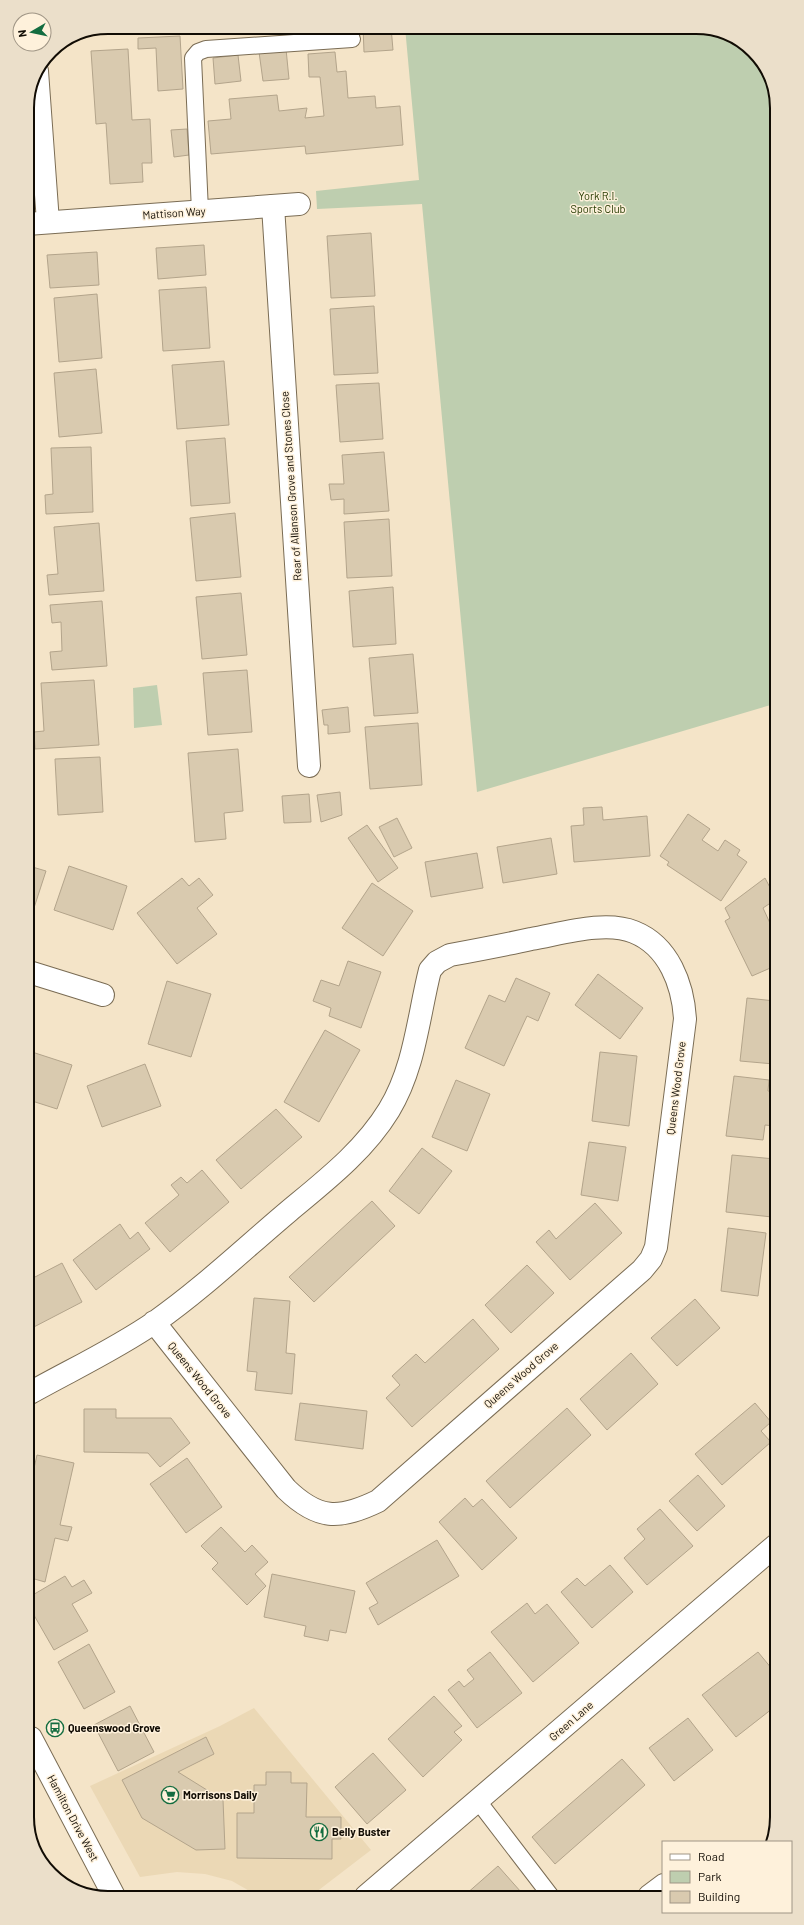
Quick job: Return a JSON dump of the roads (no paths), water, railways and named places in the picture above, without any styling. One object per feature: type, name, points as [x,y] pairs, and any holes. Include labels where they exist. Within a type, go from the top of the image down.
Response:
[{"type":"street","name":"Mattison Way","points":[[37,89],[38,223],[299,204]]},
{"type":"street","name":"Rear of Allanson Grove and Stones Close","points":[[273,206],[309,766]]},
{"type":"street","name":"Queens Wood Grove","points":[[34,1391],[154,1322],[193,1292],[339,1169],[367,1141],[389,1110],[404,1080],[414,1048],[430,970],[437,962],[450,955],[583,929],[612,928],[634,932],[652,943],[668,960],[678,980],[684,999],[685,1019],[656,1247],[651,1259],[642,1270],[378,1500],[359,1510],[337,1515],[316,1511],[300,1502],[286,1489],[154,1322]]},
{"type":"street","points":[[34,974],[103,995]]},
{"type":"street","name":"Green Lane","points":[[372,1891],[770,1550]]},
{"type":"street","name":"Hamilton Drive West","points":[[34,1744],[111,1891]]},
{"type":"lane","points":[[200,212],[193,58],[198,52],[206,49],[352,39]]},
{"type":"lane","points":[[478,1801],[547,1891]]},
{"type":"lane","points":[[651,1891],[662,1883]]},
{"type":"place","name":"Queenswood Grove","points":[[55,1728]]},
{"type":"place","name":"Morrisons Daily","points":[[170,1795]]},
{"type":"place","name":"Belly Buster","points":[[319,1832]]},
{"type":"park label","name":"York R.I. Sports Club","points":[[598,202]]}]
